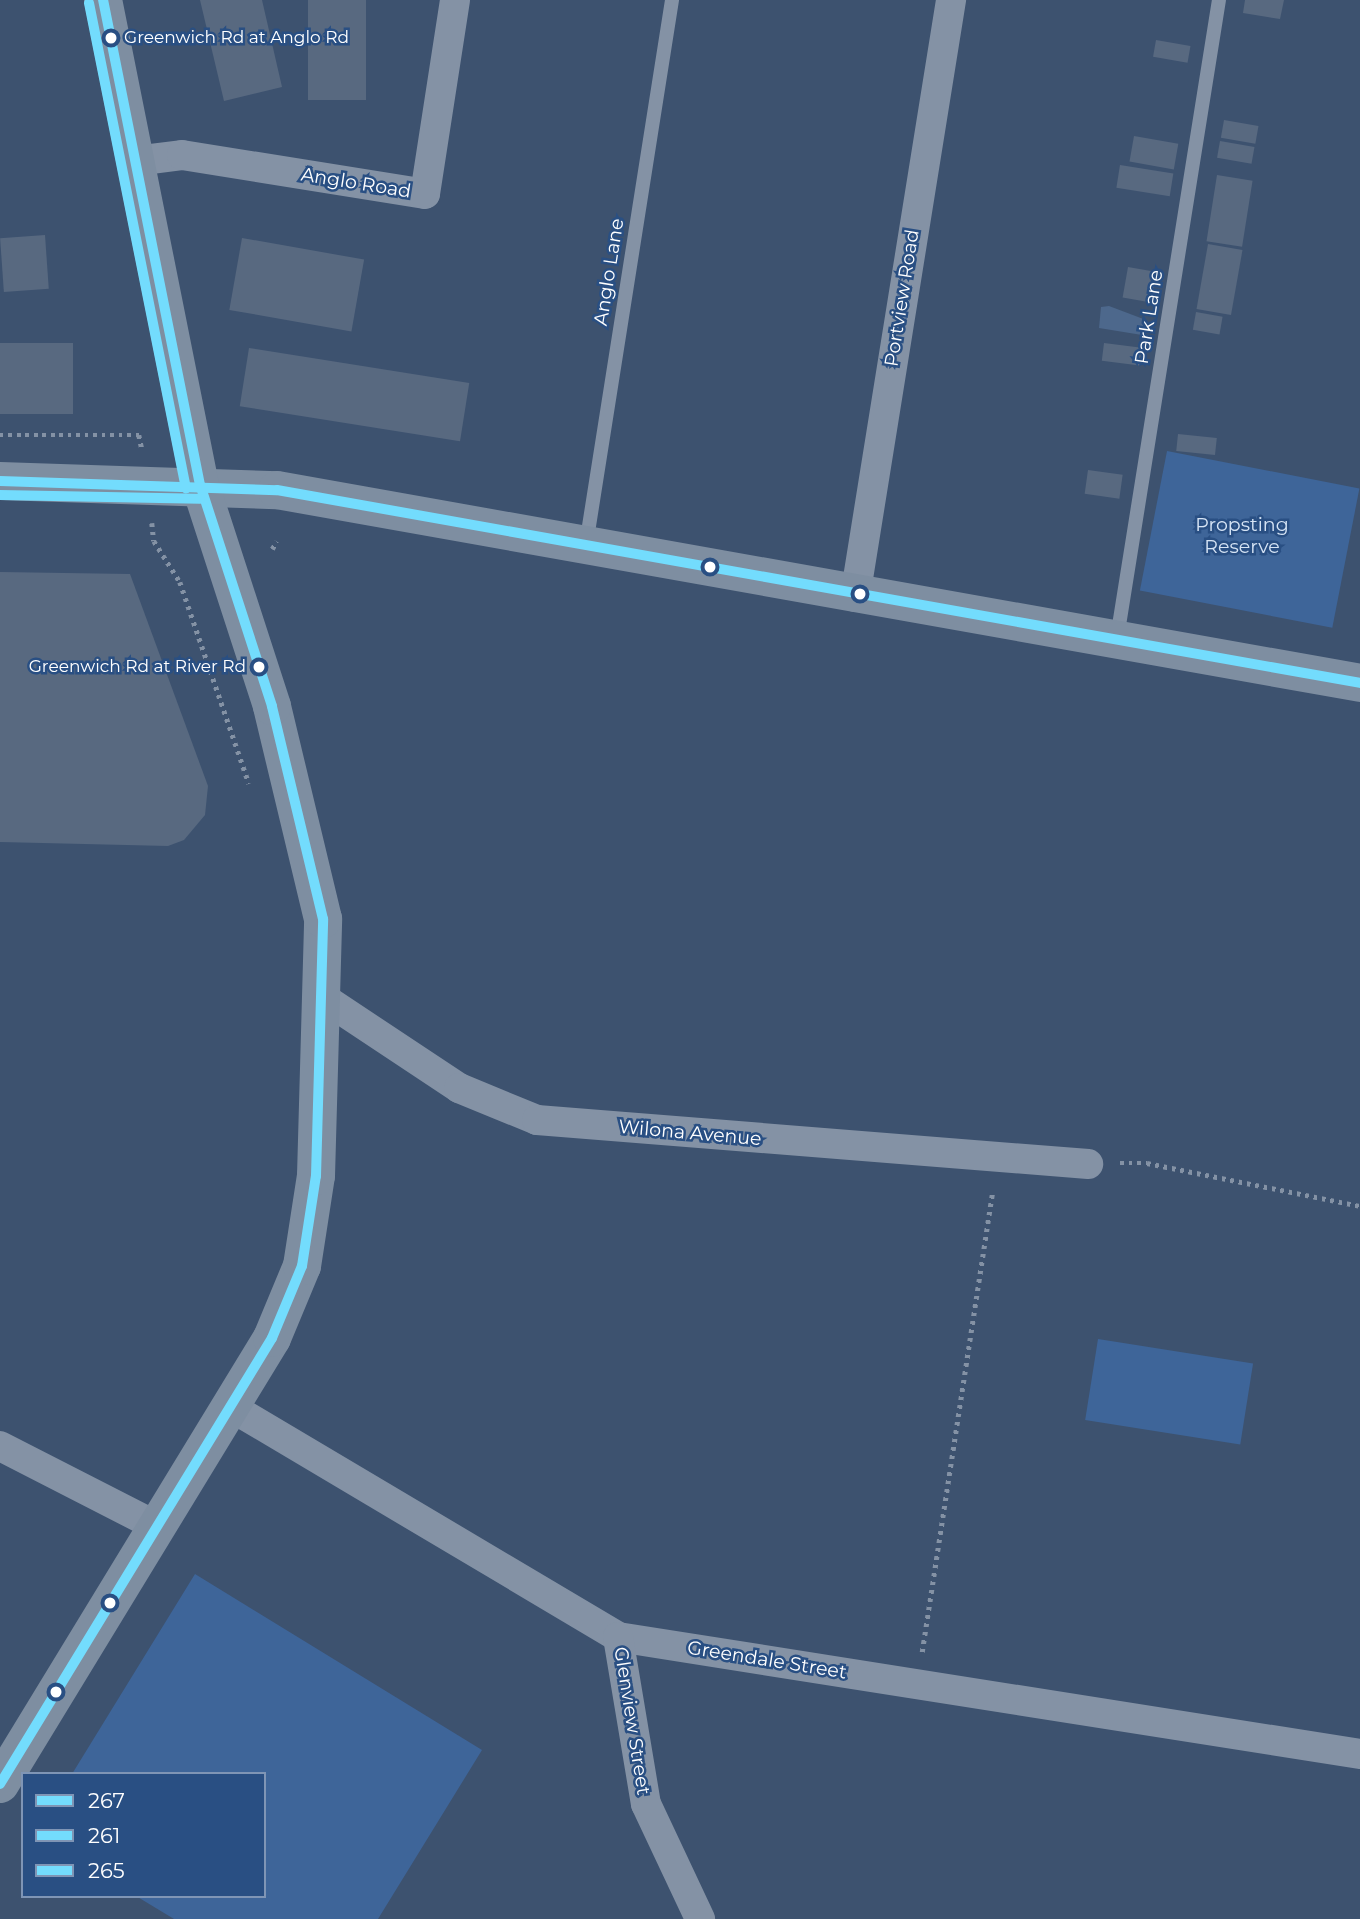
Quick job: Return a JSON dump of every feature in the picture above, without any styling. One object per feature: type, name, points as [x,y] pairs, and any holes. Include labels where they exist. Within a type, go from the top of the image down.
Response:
[{"type":"main road","points":[[0,1784],[231,1407],[291,1297],[309,1235],[325,999],[323,919],[306,840],[272,706],[200,485],[103,0]]},
{"type":"main road","points":[[0,481],[149,483],[277,490],[585,549],[1360,683]]},
{"type":"street","name":"Anglo Road","points":[[135,161],[182,155],[425,194],[456,0]]},
{"type":"street","name":"Portview Road","points":[[855,597],[951,0]]},
{"type":"street","name":"Wilona Avenue","points":[[325,999],[459,1088],[537,1120],[1088,1164]]},
{"type":"street","name":"Greendale Street","points":[[231,1407],[618,1637],[1360,1754]]},
{"type":"street","points":[[0,1446],[158,1527]]},
{"type":"street","name":"Glenview Street","points":[[618,1637],[646,1804],[700,1919]]},
{"type":"lane","name":"Anglo Lane","points":[[585,549],[671,0]]},
{"type":"lane","name":"Park Lane","points":[[1116,640],[1219,0]]},
{"type":"path","points":[[0,435],[139,435],[149,483],[154,541],[180,582],[252,792]]},
{"type":"path","points":[[272,549],[277,541]]},
{"type":"path","points":[[917,1684],[998,1157]]},
{"type":"path","points":[[1088,1164],[1147,1163],[1360,1206]]},
{"type":"green space","name":"Propsting Reserve","points":[[1167,451],[1359,488],[1332,628],[1140,590]]},
{"type":"green space","points":[[1098,1339],[1253,1364],[1240,1445],[1085,1420]]},
{"type":"green space","points":[[195,1574],[482,1750],[378,1919],[174,1919],[139,1898],[266,1898],[266,1772],[73,1772]]},
{"type":"shaded area","points":[[1109,306],[1146,320],[1142,335],[1099,328],[1101,307]]},
{"type":"building","points":[[200,0],[262,0],[282,87],[224,101]]},
{"type":"building","points":[[308,0],[366,0],[366,100],[308,100]]},
{"type":"building","points":[[1245,0],[1284,0],[1280,19],[1243,13]]},
{"type":"building","points":[[1156,40],[1190,46],[1188,63],[1153,57]]},
{"type":"building","points":[[1224,120],[1258,126],[1255,144],[1221,138]]},
{"type":"building","points":[[1134,136],[1178,144],[1174,169],[1129,162]]},
{"type":"building","points":[[1220,141],[1254,147],[1252,164],[1217,158]]},
{"type":"building","points":[[1120,165],[1173,173],[1170,196],[1116,188]]},
{"type":"building","points":[[1217,175],[1253,181],[1242,247],[1207,241]]},
{"type":"building","points":[[45,235],[49,289],[4,292],[0,238]]},
{"type":"building","points":[[242,238],[364,260],[351,331],[229,310]]},
{"type":"building","points":[[1208,244],[1242,250],[1231,315],[1197,309]]},
{"type":"building","points":[[1128,267],[1157,272],[1151,303],[1123,298]]},
{"type":"building","points":[[1196,312],[1223,317],[1219,334],[1193,330]]},
{"type":"building","points":[[0,343],[73,343],[73,414],[0,414]]},
{"type":"building","points":[[1104,343],[1142,348],[1140,365],[1102,361]]},
{"type":"building","points":[[249,348],[469,383],[460,441],[240,406]]},
{"type":"building","points":[[1178,434],[1217,438],[1215,455],[1176,451]]},
{"type":"building","points":[[1088,470],[1123,475],[1119,499],[1085,494]]},
{"type":"building","points":[[0,572],[130,574],[208,786],[205,815],[184,840],[168,846],[0,842]]},
{"type":"transit line","name":"267","points":[[0,1784],[272,1338],[302,1266],[316,1176],[323,919],[272,706],[200,485],[103,0]]},
{"type":"transit line","name":"265","points":[[89,3],[186,488]]},
{"type":"transit line","name":"261","points":[[0,481],[277,490],[1360,683]]},
{"type":"transit line","name":"265","points":[[0,495],[200,499]]},
{"type":"place","name":"Greenwich Rd at Anglo Rd","points":[[111,38]]},
{"type":"place","name":"Greenwich Rd at River Rd","points":[[259,667]]}]
